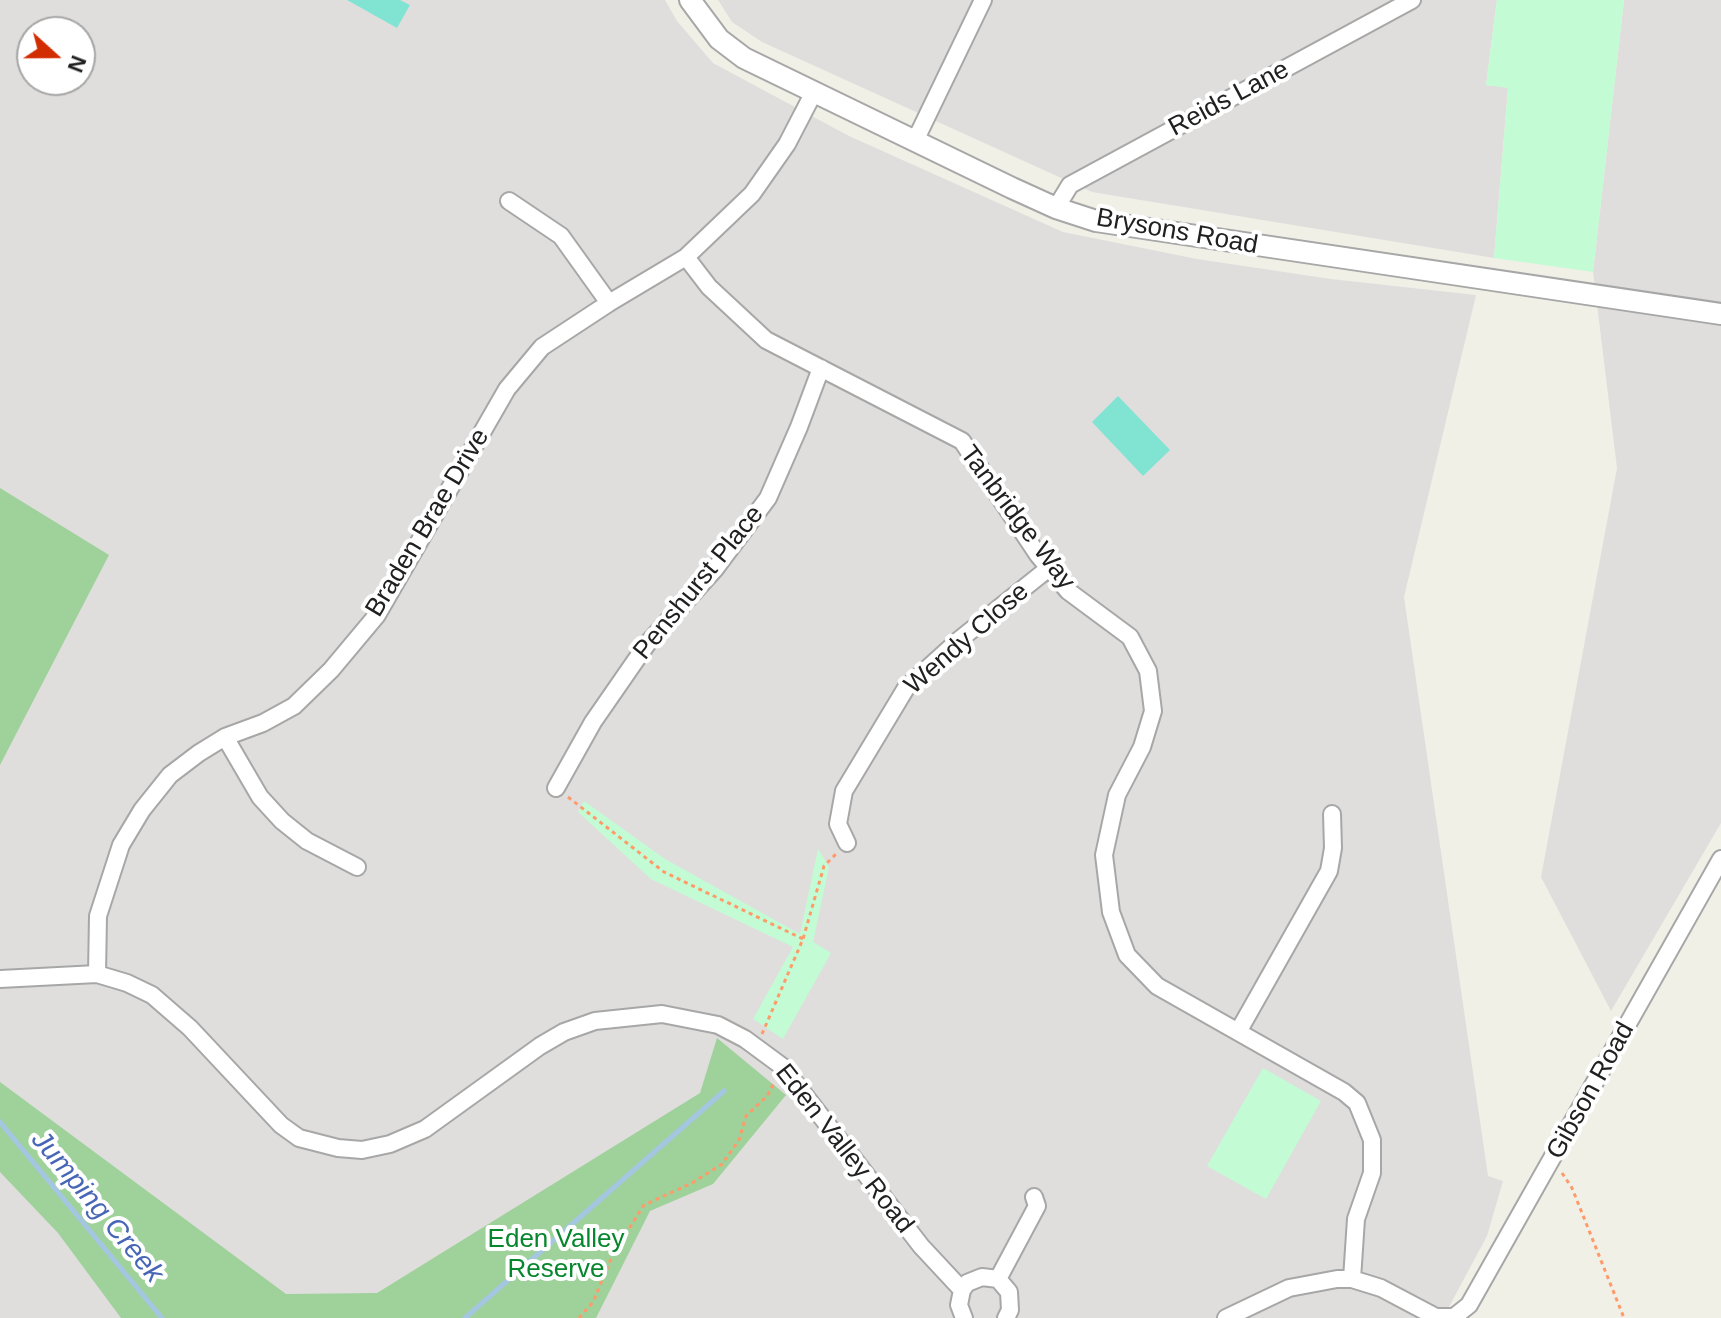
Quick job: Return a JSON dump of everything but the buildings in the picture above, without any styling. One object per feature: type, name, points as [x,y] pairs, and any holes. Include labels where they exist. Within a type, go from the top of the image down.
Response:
[{"type":"street","name":"Brysons Road","points":[[690,0],[719,39],[732,50],[1056,208],[1096,221],[1721,314]]},
{"type":"street","points":[[915,141],[983,0]]},
{"type":"street","name":"Reids Lane","points":[[1056,208],[1070,185],[1412,0]]},
{"type":"street","name":"Braden Brae Drive","points":[[97,974],[98,916],[121,845],[142,810],[170,775],[225,737],[263,723],[294,706],[331,670],[377,615],[507,389],[542,347],[686,257],[752,194],[787,144],[814,92]]},
{"type":"street","points":[[509,201],[561,236],[609,303]]},
{"type":"street","name":"Tanbridge Way","points":[[686,257],[709,287],[766,340],[962,441],[1068,591],[1130,637],[1148,671],[1153,711],[1142,747],[1117,795],[1104,855],[1111,912],[1127,955],[1157,986],[1344,1092],[1357,1103],[1372,1140],[1372,1173],[1356,1219],[1352,1279]]},
{"type":"street","name":"Penshurst Place","points":[[556,788],[593,722],[647,644],[715,569],[768,498],[821,368]]},
{"type":"street","name":"Wendy Close","points":[[847,843],[838,824],[844,791],[906,688],[959,640],[1049,568]]},
{"type":"street","points":[[225,737],[260,797],[282,821],[307,841],[357,867]]},
{"type":"street","points":[[1238,1032],[1329,871],[1333,848],[1332,814]]},
{"type":"street","name":"Gibson Road","points":[[1454,1317],[1469,1305],[1721,859]]},
{"type":"street","name":"Eden Valley Road","points":[[0,979],[97,974],[127,983],[152,995],[190,1028],[299,1138],[338,1148],[362,1150],[390,1144],[425,1129],[540,1046],[564,1032],[595,1021],[632,1015],[688,1017],[718,1025],[757,1047],[783,1067],[921,1246],[962,1290]]},
{"type":"street","points":[[998,1279],[1039,1202]]},
{"type":"street","points":[[964,1318],[959,1305],[962,1290],[974,1279],[990,1277],[998,1279],[1009,1292],[1010,1310],[1006,1318]]},
{"type":"street","points":[[1226,1318],[1289,1288],[1337,1279],[1352,1279],[1381,1288],[1436,1317],[1454,1317]]},
{"type":"path","points":[[556,788],[664,872],[803,939]]},
{"type":"path","points":[[757,1047],[803,939],[824,866],[847,843]]},
{"type":"path","points":[[579,1318],[593,1302],[613,1254],[644,1205],[692,1183],[722,1164],[739,1140],[746,1116],[767,1096],[783,1067]]},
{"type":"path","points":[[1552,1161],[1572,1188],[1624,1318]]},
{"type":"shaded area","points":[[0,0],[665,0],[677,21],[713,63],[849,136],[1063,232],[1197,259],[1331,279],[1476,295],[1404,597],[1488,1176],[1503,1181],[1487,1236],[1443,1318],[0,1318]]},
{"type":"shaded area","points":[[347,0],[400,0],[410,5],[397,28]]},
{"type":"shaded area","points":[[718,0],[1497,0],[1486,85],[1508,87],[1494,258],[1092,192],[762,42],[732,22]]},
{"type":"shaded area","points":[[1624,0],[1721,0],[1721,823],[1611,1011],[1541,877],[1617,468],[1593,272]]},
{"type":"shaded area","points":[[1118,396],[1170,450],[1143,476],[1092,422]]},
{"type":"green space","points":[[1497,0],[1624,0],[1593,272],[1494,258],[1508,88],[1486,85]]},
{"type":"green space","points":[[0,488],[109,555],[0,765]]},
{"type":"green space","points":[[584,801],[665,859],[800,934],[818,849],[829,867],[813,942],[831,953],[783,1039],[753,1019],[793,947],[651,879],[578,812]]},
{"type":"green space","name":"Eden Valley Reserve","points":[[717,1038],[786,1095],[713,1184],[650,1211],[596,1318],[121,1318],[58,1233],[0,1172],[0,1082],[286,1294],[377,1293],[700,1093]]},
{"type":"green space","points":[[1263,1068],[1321,1101],[1266,1199],[1207,1166]]},
{"type":"waterway","name":"Jumping Creek","points":[[465,1318],[724,1091]]},
{"type":"waterway","name":"Jumping Creek","points":[[0,1122],[162,1318]]}]
